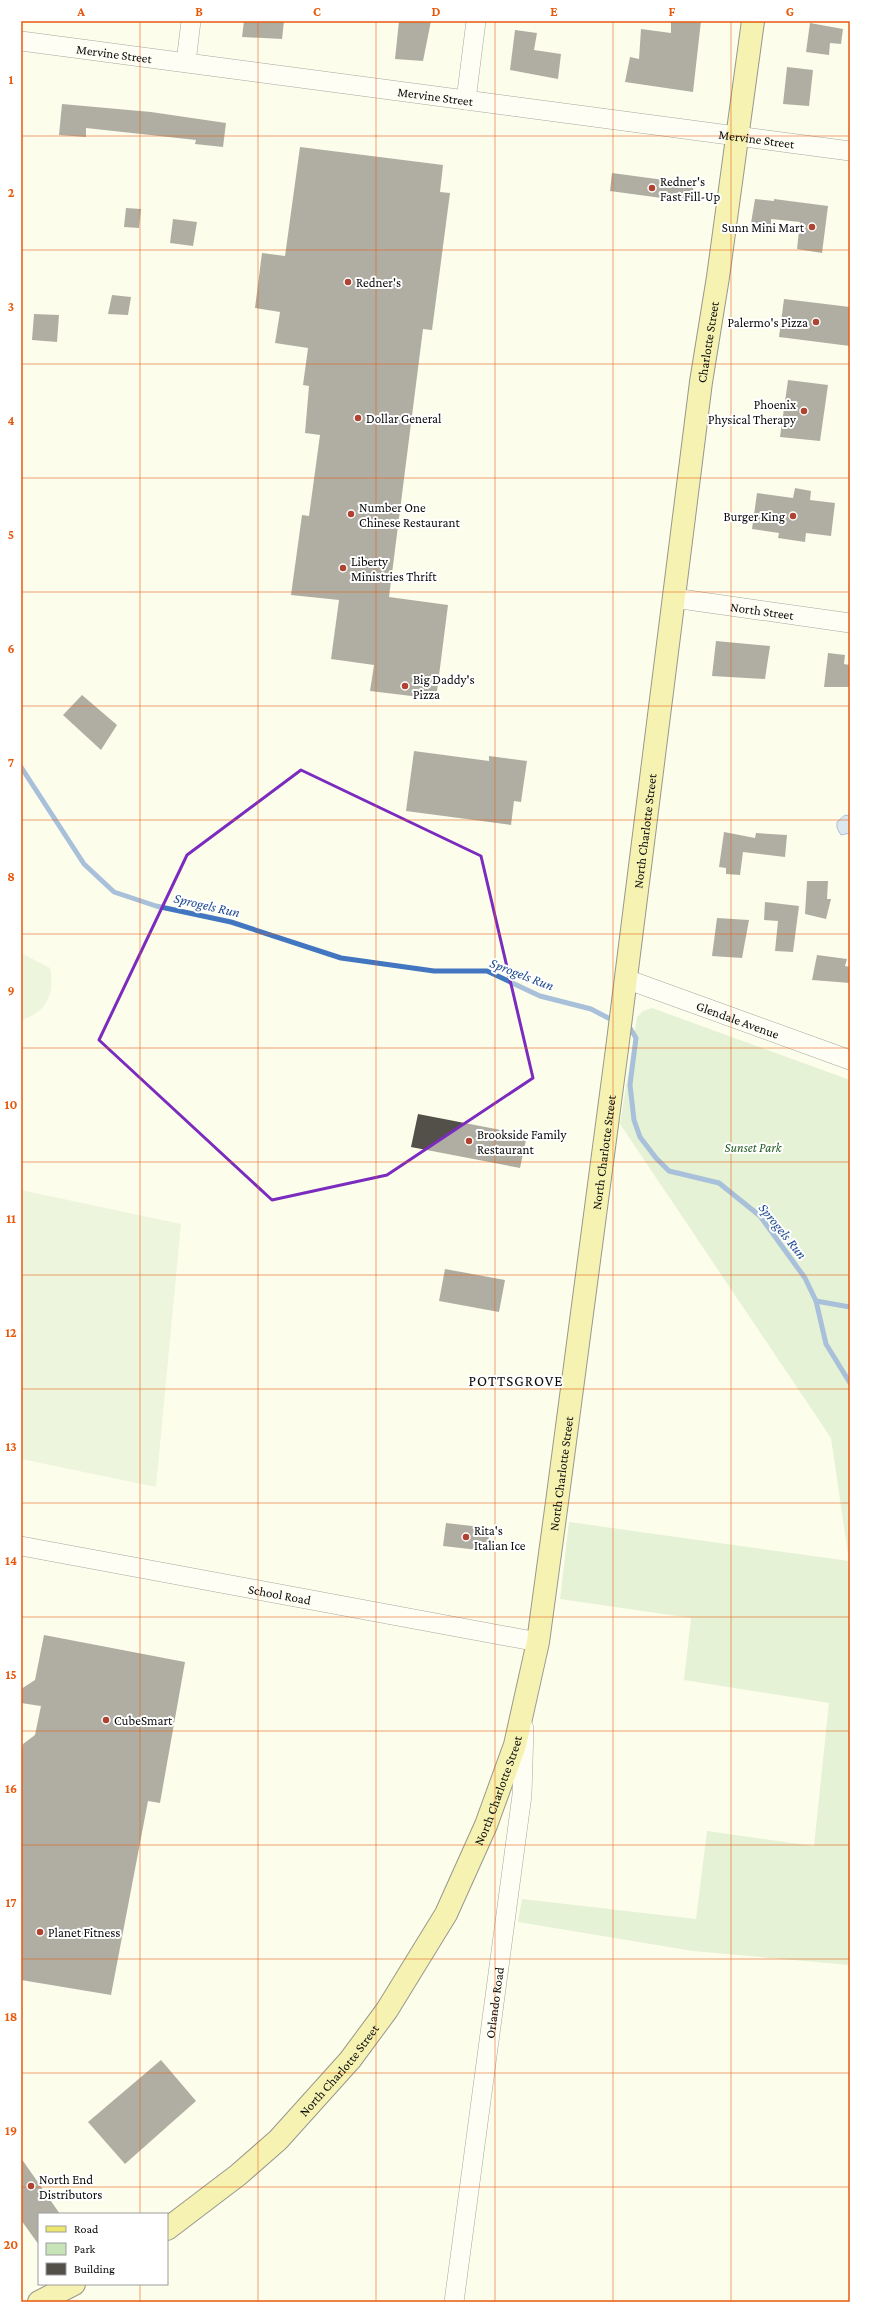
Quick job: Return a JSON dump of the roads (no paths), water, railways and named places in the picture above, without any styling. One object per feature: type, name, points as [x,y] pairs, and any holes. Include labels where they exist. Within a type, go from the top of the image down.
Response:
[{"type":"main road","points":[[737,135],[753,21]]},
{"type":"main road","name":"Charlotte Street","points":[[674,598],[701,382],[718,277],[737,135]]},
{"type":"main road","name":"North Charlotte Street","points":[[168,2228],[238,2175],[278,2140],[350,2060],[388,2010],[446,1914],[465,1874],[508,1769],[525,1703],[538,1642],[617,1050],[674,598]]},
{"type":"main road","points":[[39,2302],[72,2285]]},
{"type":"street","points":[[186,62],[191,21]]},
{"type":"street","points":[[466,100],[476,21]]},
{"type":"street","name":"Mervine Street","points":[[21,41],[850,151]]},
{"type":"street","name":"North Street","points":[[674,598],[850,623]]},
{"type":"street","name":"Glendale Avenue","points":[[626,979],[850,1060]]},
{"type":"street","name":"School Road","points":[[21,1546],[538,1642]]},
{"type":"street","name":"Orlando Road","points":[[454,2302],[522,1795],[525,1703]]},
{"type":"water","points":[[845,815],[850,816],[850,833],[841,835],[837,828],[837,822]]},
{"type":"waterway","name":"Sprogels Run","points":[[21,767],[84,864],[114,892],[156,906],[231,922],[341,958],[434,971],[487,971],[540,996],[591,1009],[614,1021]]},
{"type":"waterway","name":"Sprogels Run","points":[[625,1026],[630,1028],[636,1038],[630,1085],[634,1120],[640,1137],[656,1158],[669,1171],[719,1183],[760,1216],[805,1278],[816,1301],[826,1344],[850,1383]]},
{"type":"waterway","points":[[816,1301],[850,1307]]},
{"type":"place","name":"Redner's Fast Fill-Up","points":[[652,188]]},
{"type":"place","name":"Sunn Mini Mart","points":[[812,227]]},
{"type":"place","name":"Redner's","points":[[348,282]]},
{"type":"place","name":"Palermo's Pizza","points":[[816,322]]},
{"type":"place","name":"Phoenix Physical Therapy","points":[[804,411]]},
{"type":"place","name":"Dollar General","points":[[358,418]]},
{"type":"place","name":"Number One Chinese Restaurant","points":[[351,514]]},
{"type":"place","name":"Burger King","points":[[793,516]]},
{"type":"place","name":"Liberty Ministries Thrift","points":[[343,568]]},
{"type":"place","name":"Big Daddy's Pizza","points":[[405,686]]},
{"type":"place","name":"Brookside Family Restaurant","points":[[469,1141]]},
{"type":"place","name":"Rita's Italian Ice","points":[[466,1537]]},
{"type":"place","name":"CubeSmart","points":[[106,1720]]},
{"type":"place","name":"Planet Fitness","points":[[40,1932]]},
{"type":"place","name":"North End Distributors","points":[[31,2186]]},
{"type":"district","name":"POTTSGROVE","points":[[516,1381]]},
{"type":"park label","name":"Sunset Park","points":[[753,1147]]}]
